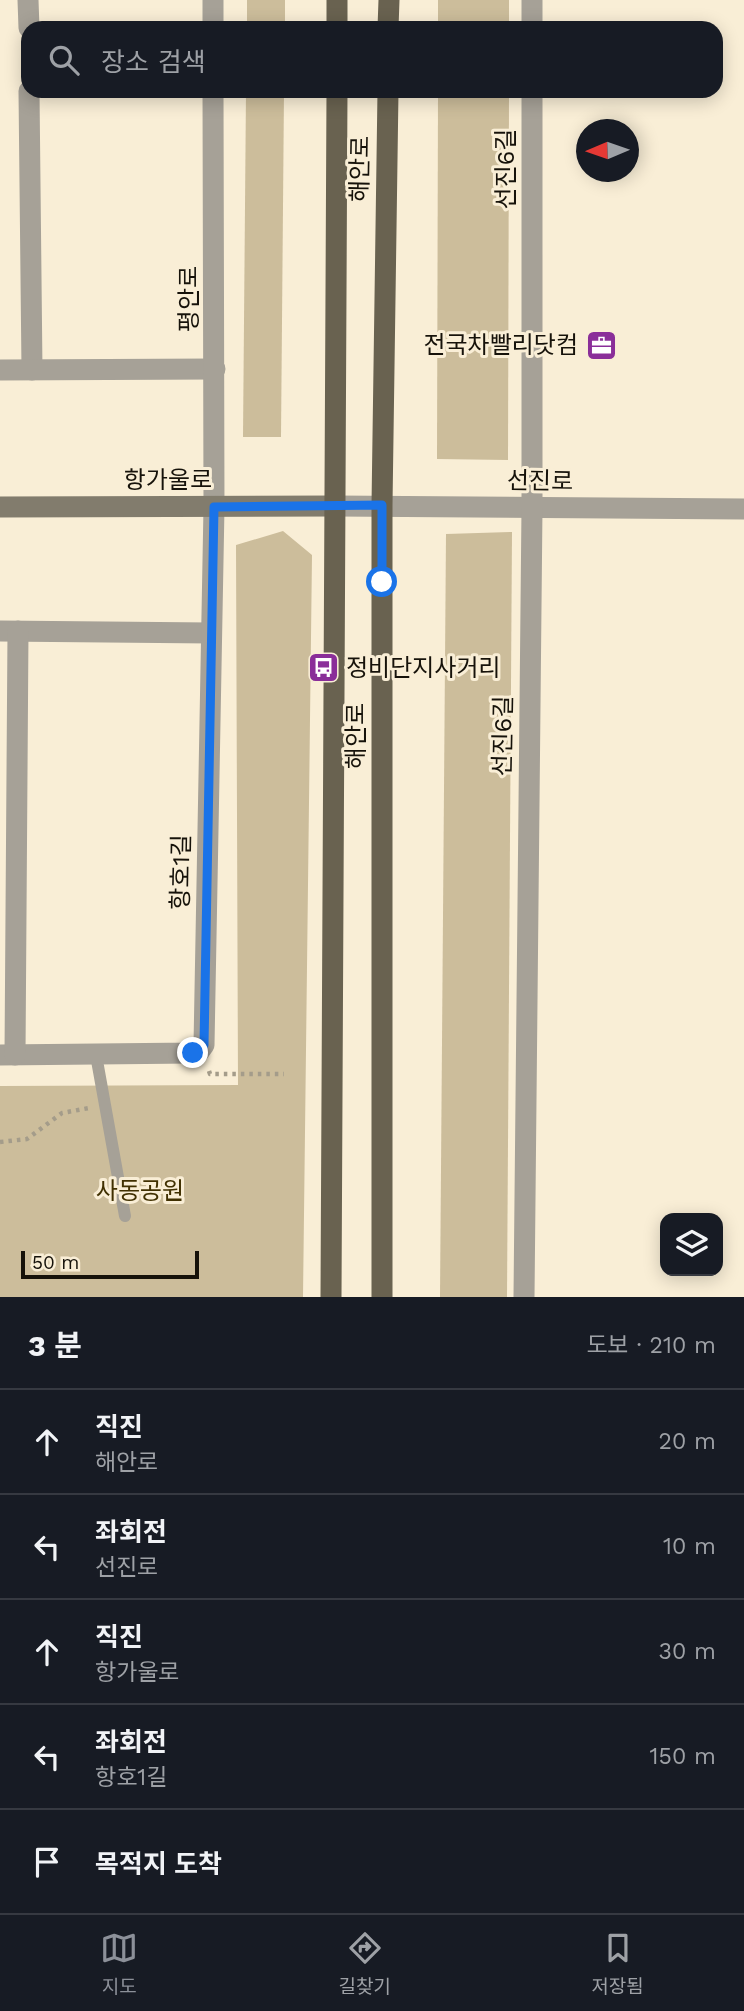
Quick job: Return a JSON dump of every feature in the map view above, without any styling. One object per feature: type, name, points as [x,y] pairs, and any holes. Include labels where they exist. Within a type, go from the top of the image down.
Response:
[{"type":"main road","points":[[337,0],[337,21]]},
{"type":"main road","points":[[388,21],[389,0]]},
{"type":"main road","name":"해안로","points":[[331,1297],[337,98]]},
{"type":"main road","name":"해안로","points":[[382,1297],[382,505],[388,98]]},
{"type":"main road","name":"항가울로","points":[[0,507],[335,506]]},
{"type":"street","points":[[28,0],[29,21]]},
{"type":"street","points":[[213,0],[213,21]]},
{"type":"street","points":[[532,0],[532,21]]},
{"type":"street","points":[[29,98],[32,370]]},
{"type":"street","name":"평안로","points":[[213,98],[214,507]]},
{"type":"street","name":"선진6길","points":[[524,1297],[532,508],[532,98]]},
{"type":"street","points":[[0,370],[215,369]]},
{"type":"street","name":"선진로","points":[[335,506],[744,509]]},
{"type":"street","name":"항호1길","points":[[200,1052],[204,1045],[214,507]]},
{"type":"street","points":[[200,1052],[8,1055],[9,631],[211,633]]},
{"type":"lane","points":[[96,1055],[103,1106],[125,1216]]},
{"type":"path","points":[[200,1052],[210,1074],[284,1074]]},
{"type":"path","points":[[0,1142],[27,1139],[62,1114],[103,1106]]},
{"type":"green space","points":[[247,0],[285,0],[285,21],[247,21]]},
{"type":"green space","points":[[438,0],[509,0],[509,21],[438,21]]},
{"type":"green space","points":[[246,98],[284,98],[281,437],[243,437]]},
{"type":"green space","points":[[438,98],[509,98],[508,460],[437,459]]},
{"type":"green space","name":"사동공원","points":[[283,531],[312,555],[303,1297],[0,1297],[0,1086],[238,1085],[236,545]]},
{"type":"green space","points":[[512,532],[507,1297],[440,1297],[446,534]]},
{"type":"place","name":"전국차빨리닷컴","points":[[601,345]]},
{"type":"place","name":"정비단지사거리","points":[[323,668]]},
{"type":"route","points":[[193,1053],[200,1052],[204,1045],[214,507],[382,505],[382,582]]}]
